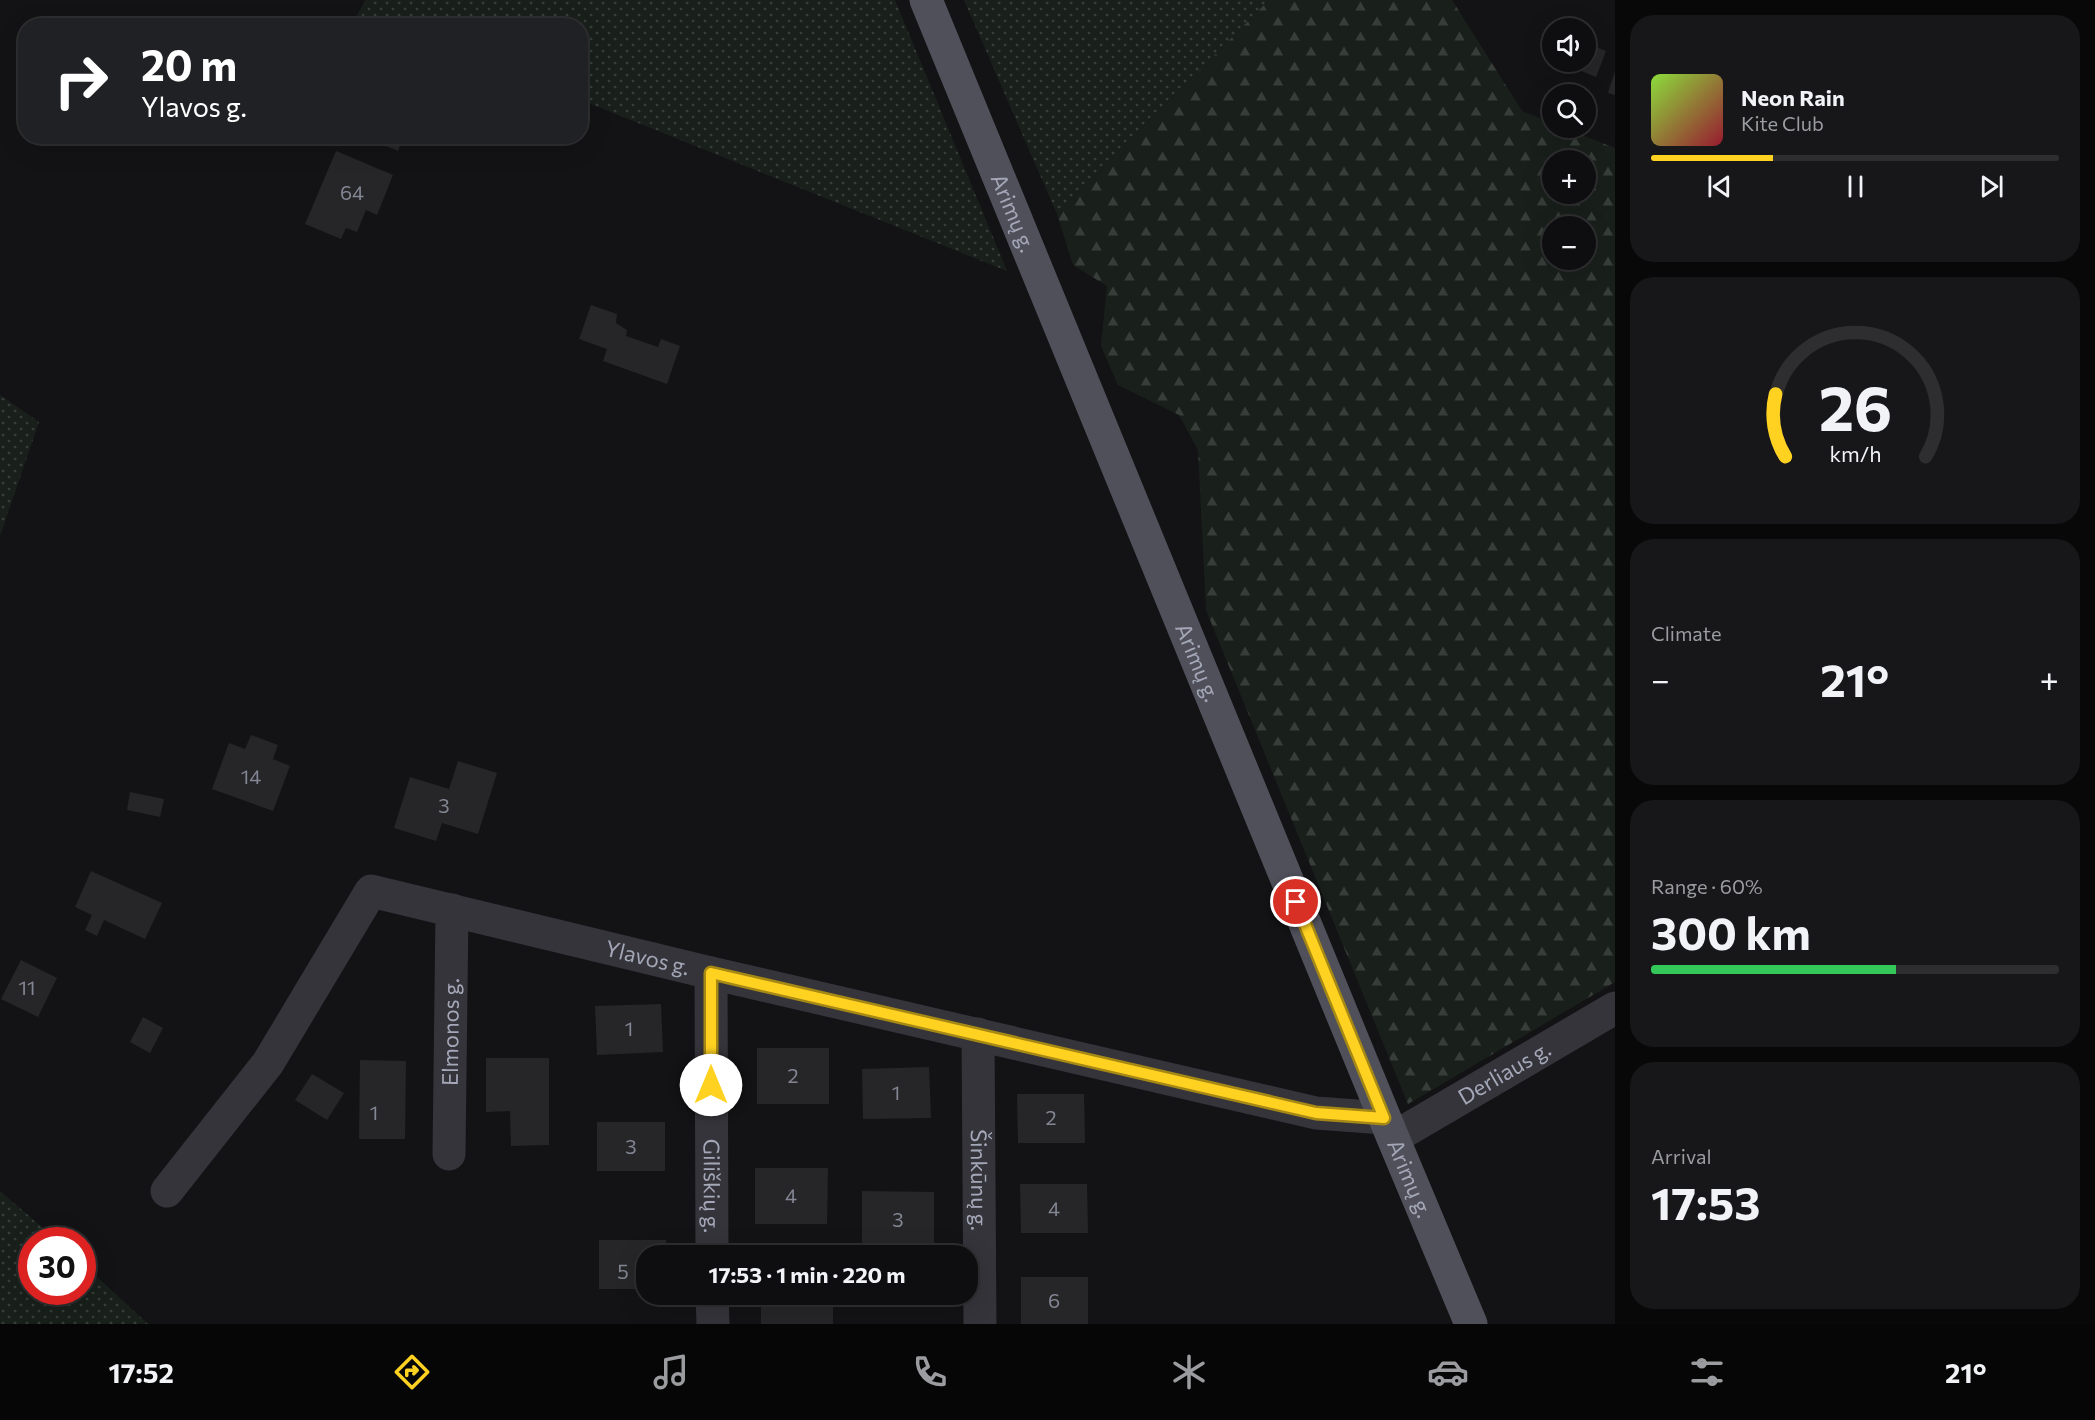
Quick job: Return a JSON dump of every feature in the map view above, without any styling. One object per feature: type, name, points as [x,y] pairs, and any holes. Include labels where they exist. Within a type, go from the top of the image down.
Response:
[{"type":"main road","name":"Arimų g.","points":[[927,0],[1388,1128],[1471,1324]]},
{"type":"street","name":"Ylavos g.","points":[[167,1191],[268,1064],[371,891],[711,973],[1388,1128]]},
{"type":"street","name":"Elmonos g.","points":[[449,1154],[452,910]]},
{"type":"street","name":"Giliškių g.","points":[[711,973],[711,1245]]},
{"type":"street","name":"Derliaus g.","points":[[1388,1128],[1615,1008]]},
{"type":"street","name":"Šinkūnų g.","points":[[978,1034],[980,1324]]},
{"type":"street","points":[[712,1305],[712,1324]]},
{"type":"green space","points":[[366,0],[895,0],[1007,271],[588,103],[588,18],[355,18]]},
{"type":"green space","points":[[964,0],[1269,0],[1057,214]]},
{"type":"green space","points":[[1269,0],[1452,0],[1522,111],[1542,119],[1542,138],[1589,138],[1615,148],[1615,982],[1408,1104],[1206,610],[1198,450],[1179,415],[1118,385],[1101,346],[1107,286],[1073,265],[1057,214]]},
{"type":"green space","points":[[0,395],[39,422],[0,536]]},
{"type":"green space","points":[[0,1191],[42,1227],[18,1227],[18,1305],[96,1305],[96,1276],[148,1324],[0,1324]]},
{"type":"building","points":[[1596,47],[1606,51],[1596,77],[1584,72],[1596,72]]},
{"type":"building","points":[[1615,71],[1615,95],[1608,93]]},
{"type":"building","points":[[381,144],[401,144],[398,151]]},
{"type":"building","points":[[336,151],[393,175],[377,215],[366,210],[357,232],[346,228],[341,239],[305,224]]},
{"type":"building","points":[[591,305],[617,314],[616,323],[627,330],[626,336],[658,347],[661,339],[680,346],[667,384],[603,361],[607,349],[579,339]]},
{"type":"building","points":[[251,735],[278,745],[273,759],[290,766],[273,811],[212,789],[229,743],[245,749]]},
{"type":"building","points":[[458,761],[497,773],[478,834],[442,823],[436,841],[394,828],[410,777],[449,789]]},
{"type":"building","points":[[130,792],[164,799],[160,817],[127,810]]},
{"type":"building","points":[[91,871],[162,903],[145,939],[104,920],[97,936],[85,930],[92,915],[75,907]]},
{"type":"building","points":[[21,960],[57,978],[38,1017],[1,999]]},
{"type":"building","points":[[661,1004],[663,1052],[597,1055],[595,1006]]},
{"type":"building","points":[[143,1017],[163,1028],[150,1053],[130,1042]]},
{"type":"building","points":[[757,1048],[829,1048],[829,1104],[757,1104]]},
{"type":"building","points":[[486,1058],[549,1058],[549,1145],[511,1146],[510,1111],[486,1112]]},
{"type":"building","points":[[360,1060],[406,1061],[405,1139],[359,1139]]},
{"type":"building","points":[[929,1067],[931,1118],[863,1119],[862,1069]]},
{"type":"building","points":[[312,1074],[344,1093],[327,1120],[295,1100]]},
{"type":"building","points":[[1017,1094],[1084,1094],[1085,1143],[1018,1143]]},
{"type":"building","points":[[597,1122],[665,1122],[665,1171],[597,1171]]},
{"type":"building","points":[[755,1168],[828,1168],[827,1224],[755,1224]]},
{"type":"building","points":[[1020,1184],[1087,1184],[1088,1233],[1021,1233]]},
{"type":"building","points":[[862,1191],[934,1192],[934,1245],[862,1245]]},
{"type":"building","points":[[599,1240],[666,1240],[666,1245],[636,1245],[636,1289],[599,1289]]},
{"type":"building","points":[[1021,1277],[1088,1277],[1088,1324],[1021,1324]]},
{"type":"building","points":[[761,1306],[833,1307],[833,1324],[761,1324]]},
{"type":"route","points":[[711,1085],[711,973],[1316,1113],[1384,1118],[1296,902]]}]
